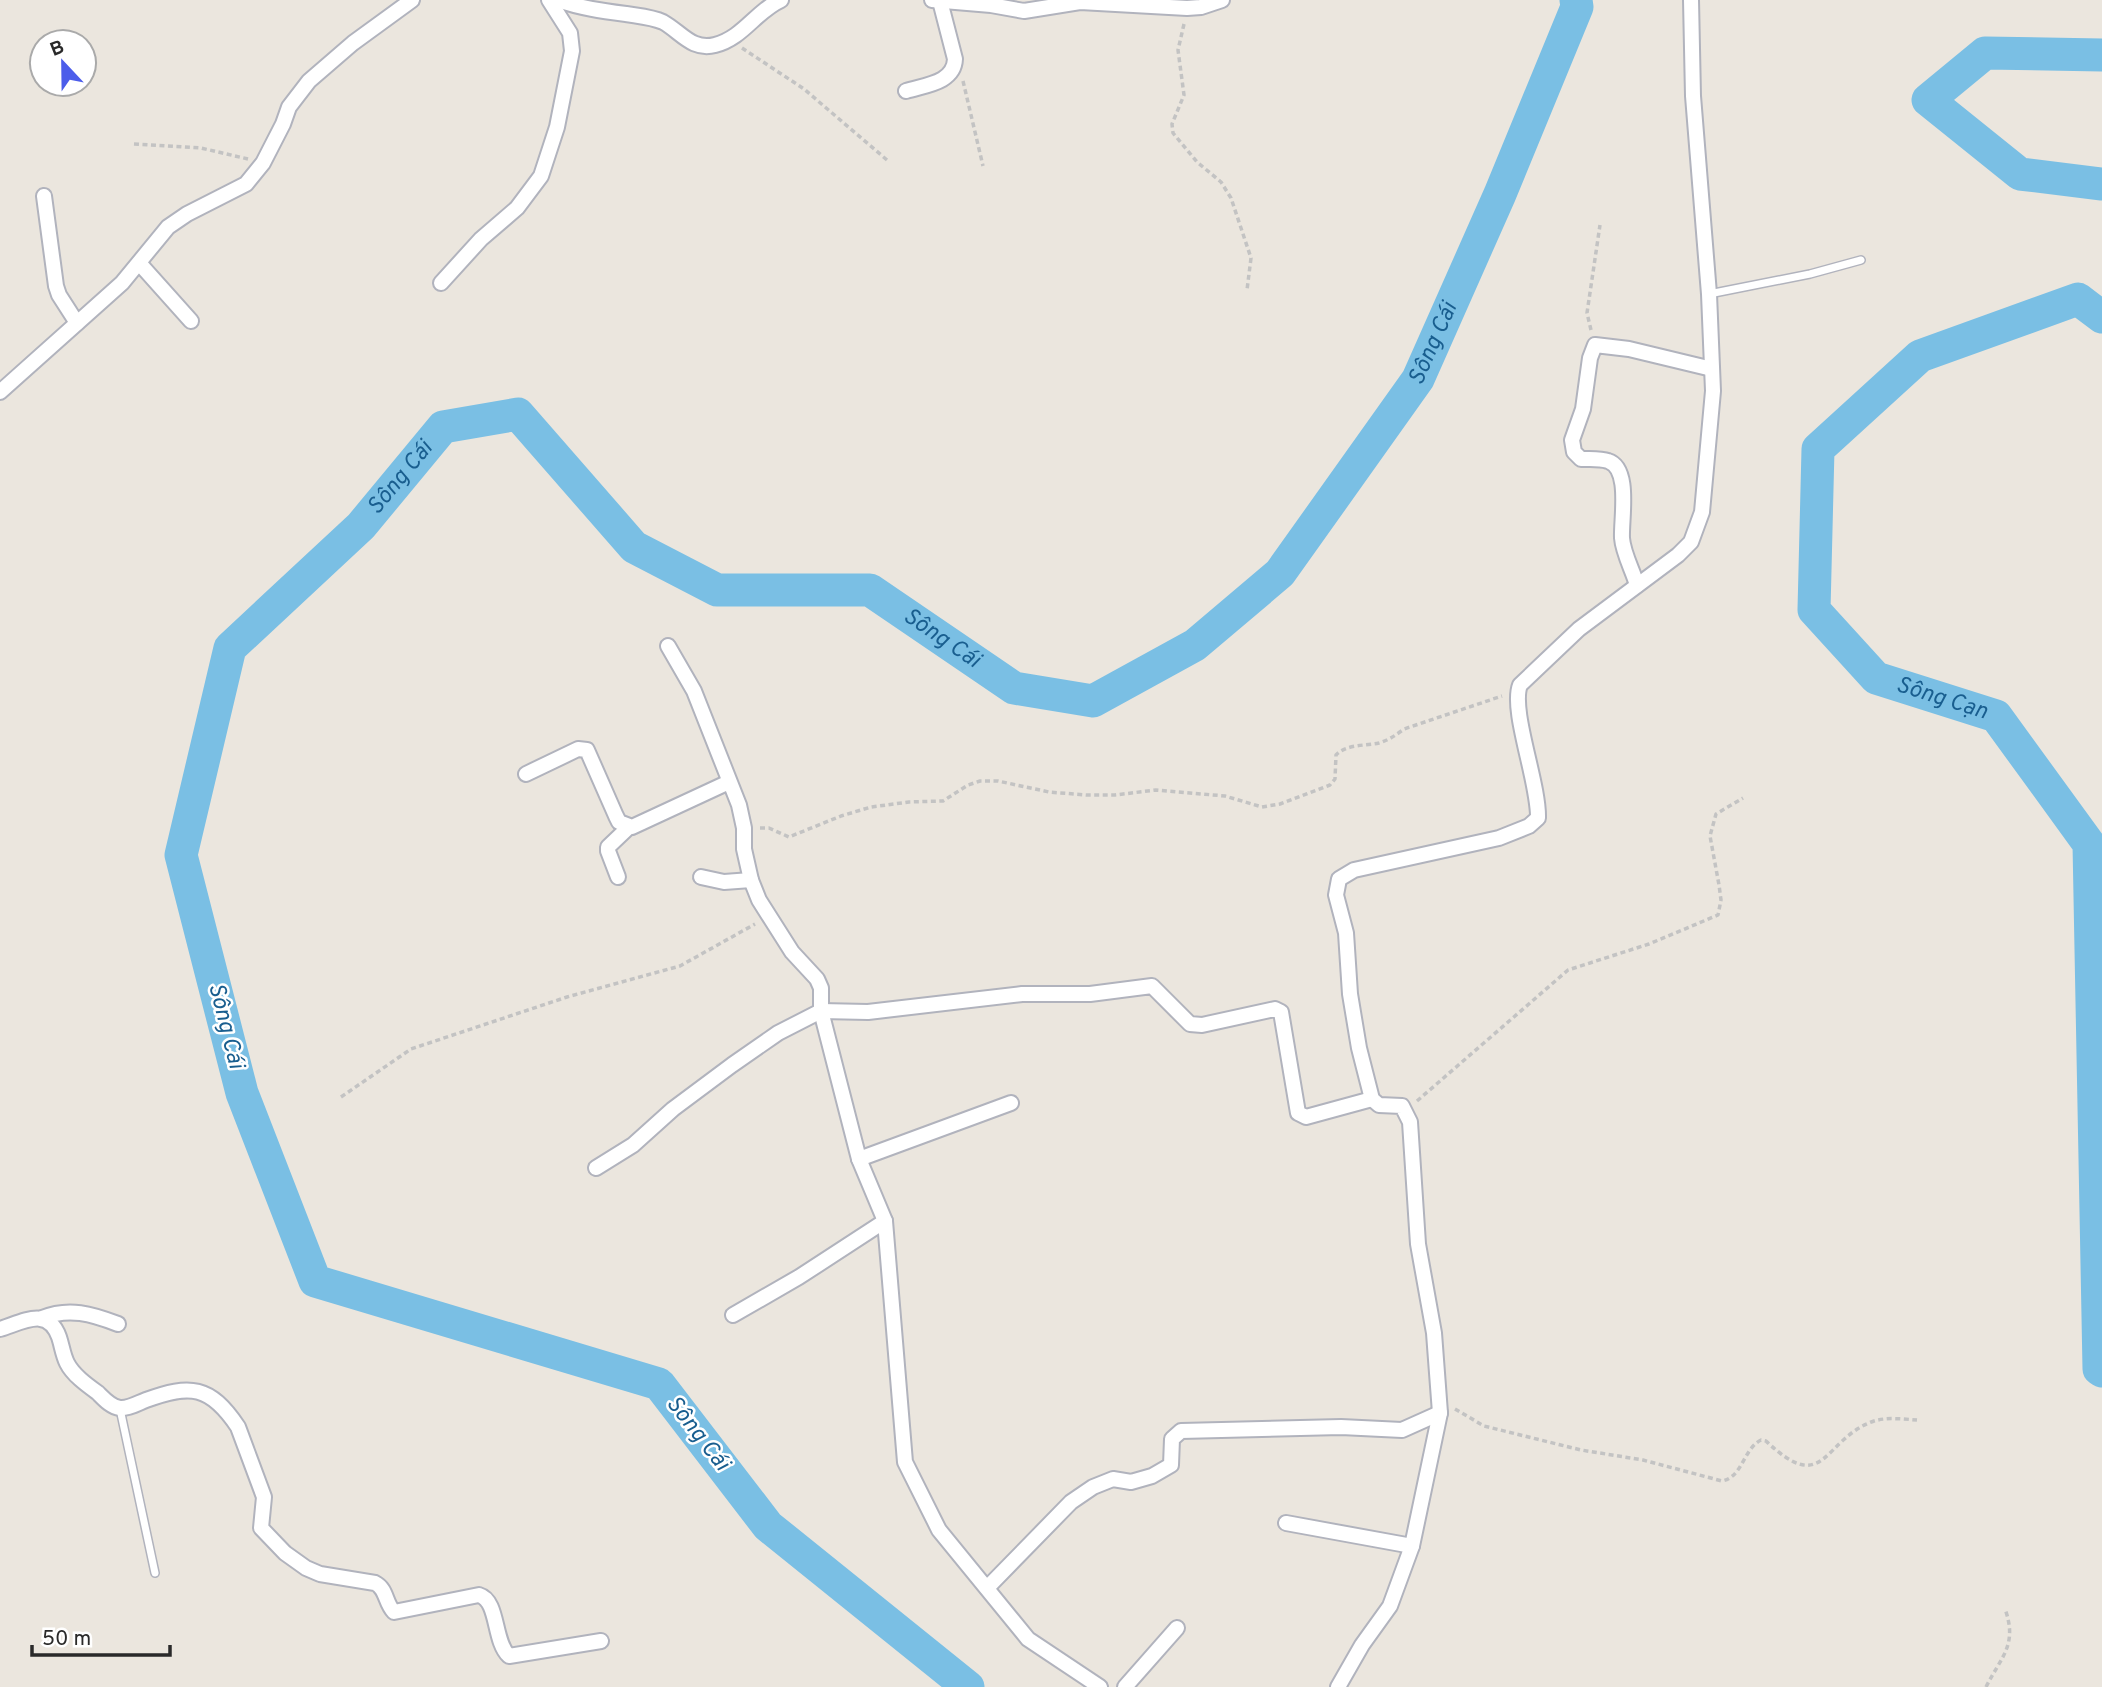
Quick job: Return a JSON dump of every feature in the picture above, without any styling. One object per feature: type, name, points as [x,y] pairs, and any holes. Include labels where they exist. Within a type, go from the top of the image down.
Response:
[{"type":"street","points":[[0,392],[140,264],[177,219],[246,184],[263,163],[289,107],[309,81],[353,43],[412,0]]},
{"type":"street","points":[[441,283],[481,239],[517,208],[541,176],[557,127],[572,51],[570,33],[549,0]]},
{"type":"street","points":[[558,0],[578,7],[662,21],[688,41],[702,47],[714,46],[745,30],[781,0]]},
{"type":"street","points":[[906,91],[944,79],[954,68],[955,59],[936,1],[1006,4],[1024,11],[1080,2],[1187,8],[1201,7],[1222,0]]},
{"type":"street","points":[[1338,1687],[1362,1645],[1390,1606],[1412,1546],[1441,1407],[1434,1333],[1418,1244],[1410,1122],[1402,1107],[1379,1105],[1372,1099],[1359,1048],[1350,994],[1346,933],[1336,895],[1337,886],[1339,879],[1354,870],[1499,838],[1529,826],[1538,818],[1538,802],[1519,710],[1518,691],[1523,680],[1579,629],[1678,555],[1691,542],[1702,512],[1713,391],[1709,293],[1693,96],[1690,0]]},
{"type":"street","points":[[44,196],[56,286],[77,323]]},
{"type":"street","points":[[140,264],[191,321]]},
{"type":"street","points":[[1637,585],[1622,540],[1624,504],[1620,473],[1615,464],[1607,460],[1581,459],[1574,452],[1572,440],[1583,409],[1590,358],[1595,345],[1629,349],[1712,369]]},
{"type":"street","points":[[668,646],[694,691],[739,805],[751,880],[767,917],[792,952],[817,979],[821,988],[821,1011],[859,1159],[885,1221],[905,1462],[939,1530],[1028,1639],[1100,1687]]},
{"type":"street","points":[[526,775],[578,749],[587,750],[619,822],[629,827],[635,827],[729,782]]},
{"type":"street","points":[[618,877],[608,847],[629,827]]},
{"type":"street","points":[[701,877],[724,882],[751,880]]},
{"type":"street","points":[[596,1168],[633,1146],[673,1108],[732,1065],[778,1033],[821,1011],[868,1012],[1022,994],[1090,994],[1152,986],[1190,1024],[1202,1025],[1275,1009],[1282,1012],[1298,1113],[1306,1117],[1372,1099]]},
{"type":"street","points":[[859,1159],[1011,1103]]},
{"type":"street","points":[[733,1315],[799,1277],[885,1221]]},
{"type":"street","points":[[0,1329],[62,1311],[99,1317],[118,1324]]},
{"type":"street","points":[[42,1318],[55,1328],[68,1365],[74,1373],[111,1405],[120,1408],[174,1390],[188,1389],[210,1398],[231,1417],[238,1427],[264,1497],[261,1528],[270,1540],[306,1568],[320,1574],[380,1585],[394,1612],[479,1595],[490,1604],[502,1648],[509,1656],[601,1641]]},
{"type":"street","points":[[987,1588],[1071,1502],[1093,1486],[1113,1479],[1131,1482],[1152,1476],[1171,1465],[1172,1439],[1181,1431],[1341,1426],[1402,1430],[1441,1407]]},
{"type":"street","points":[[1286,1523],[1412,1546]]},
{"type":"street","points":[[1125,1687],[1177,1629]]},
{"type":"lane","points":[[1709,293],[1810,274],[1861,260]]},
{"type":"lane","points":[[120,1408],[155,1573]]},
{"type":"path","points":[[1187,8],[1178,50],[1184,94],[1172,124],[1173,133],[1197,162],[1222,182],[1231,198],[1251,258],[1247,290]]},
{"type":"path","points":[[726,41],[742,47],[804,89],[887,160]]},
{"type":"path","points":[[954,68],[960,74],[964,86],[983,166]]},
{"type":"path","points":[[134,144],[201,148],[263,163]]},
{"type":"path","points":[[1595,345],[1587,313],[1600,225]]},
{"type":"path","points":[[744,828],[769,828],[789,837],[871,807],[943,801],[968,785],[980,781],[998,781],[1049,792],[1086,796],[1156,790],[1225,796],[1262,807],[1280,804],[1329,785],[1335,779],[1336,755],[1343,749],[1392,738],[1404,729],[1518,691]]},
{"type":"path","points":[[1402,1107],[1414,1104],[1568,970],[1648,944],[1718,915],[1721,900],[1710,836],[1716,814],[1743,798]]},
{"type":"path","points":[[341,1097],[411,1049],[567,997],[680,966],[767,917]]},
{"type":"path","points":[[1441,1407],[1484,1426],[1581,1450],[1643,1460],[1722,1481],[1733,1477],[1752,1446],[1761,1440],[1766,1441],[1793,1464],[1806,1466],[1821,1460],[1853,1433],[1875,1420],[1917,1420]]},
{"type":"path","points":[[1986,1687],[2005,1656],[2011,1625],[2005,1609]]},
{"type":"waterway","name":"Sông Cái","points":[[968,1687],[768,1526],[659,1384],[315,1281],[242,1093],[181,855],[230,648],[361,526],[443,427],[518,414],[634,547],[717,590],[870,590],[1014,688],[1093,701],[1195,645],[1280,573],[1418,379],[1500,194],[1577,7],[1576,0]]},
{"type":"waterway","name":"Sông Cạn","points":[[2102,55],[1985,53],[1928,100],[2020,174],[2102,184]]},
{"type":"waterway","name":"Sông Cạn","points":[[2102,317],[2078,299],[1920,356],[1818,449],[1814,610],[1876,678],[1996,716],[2089,844],[2099,1369],[2102,1371]]}]
